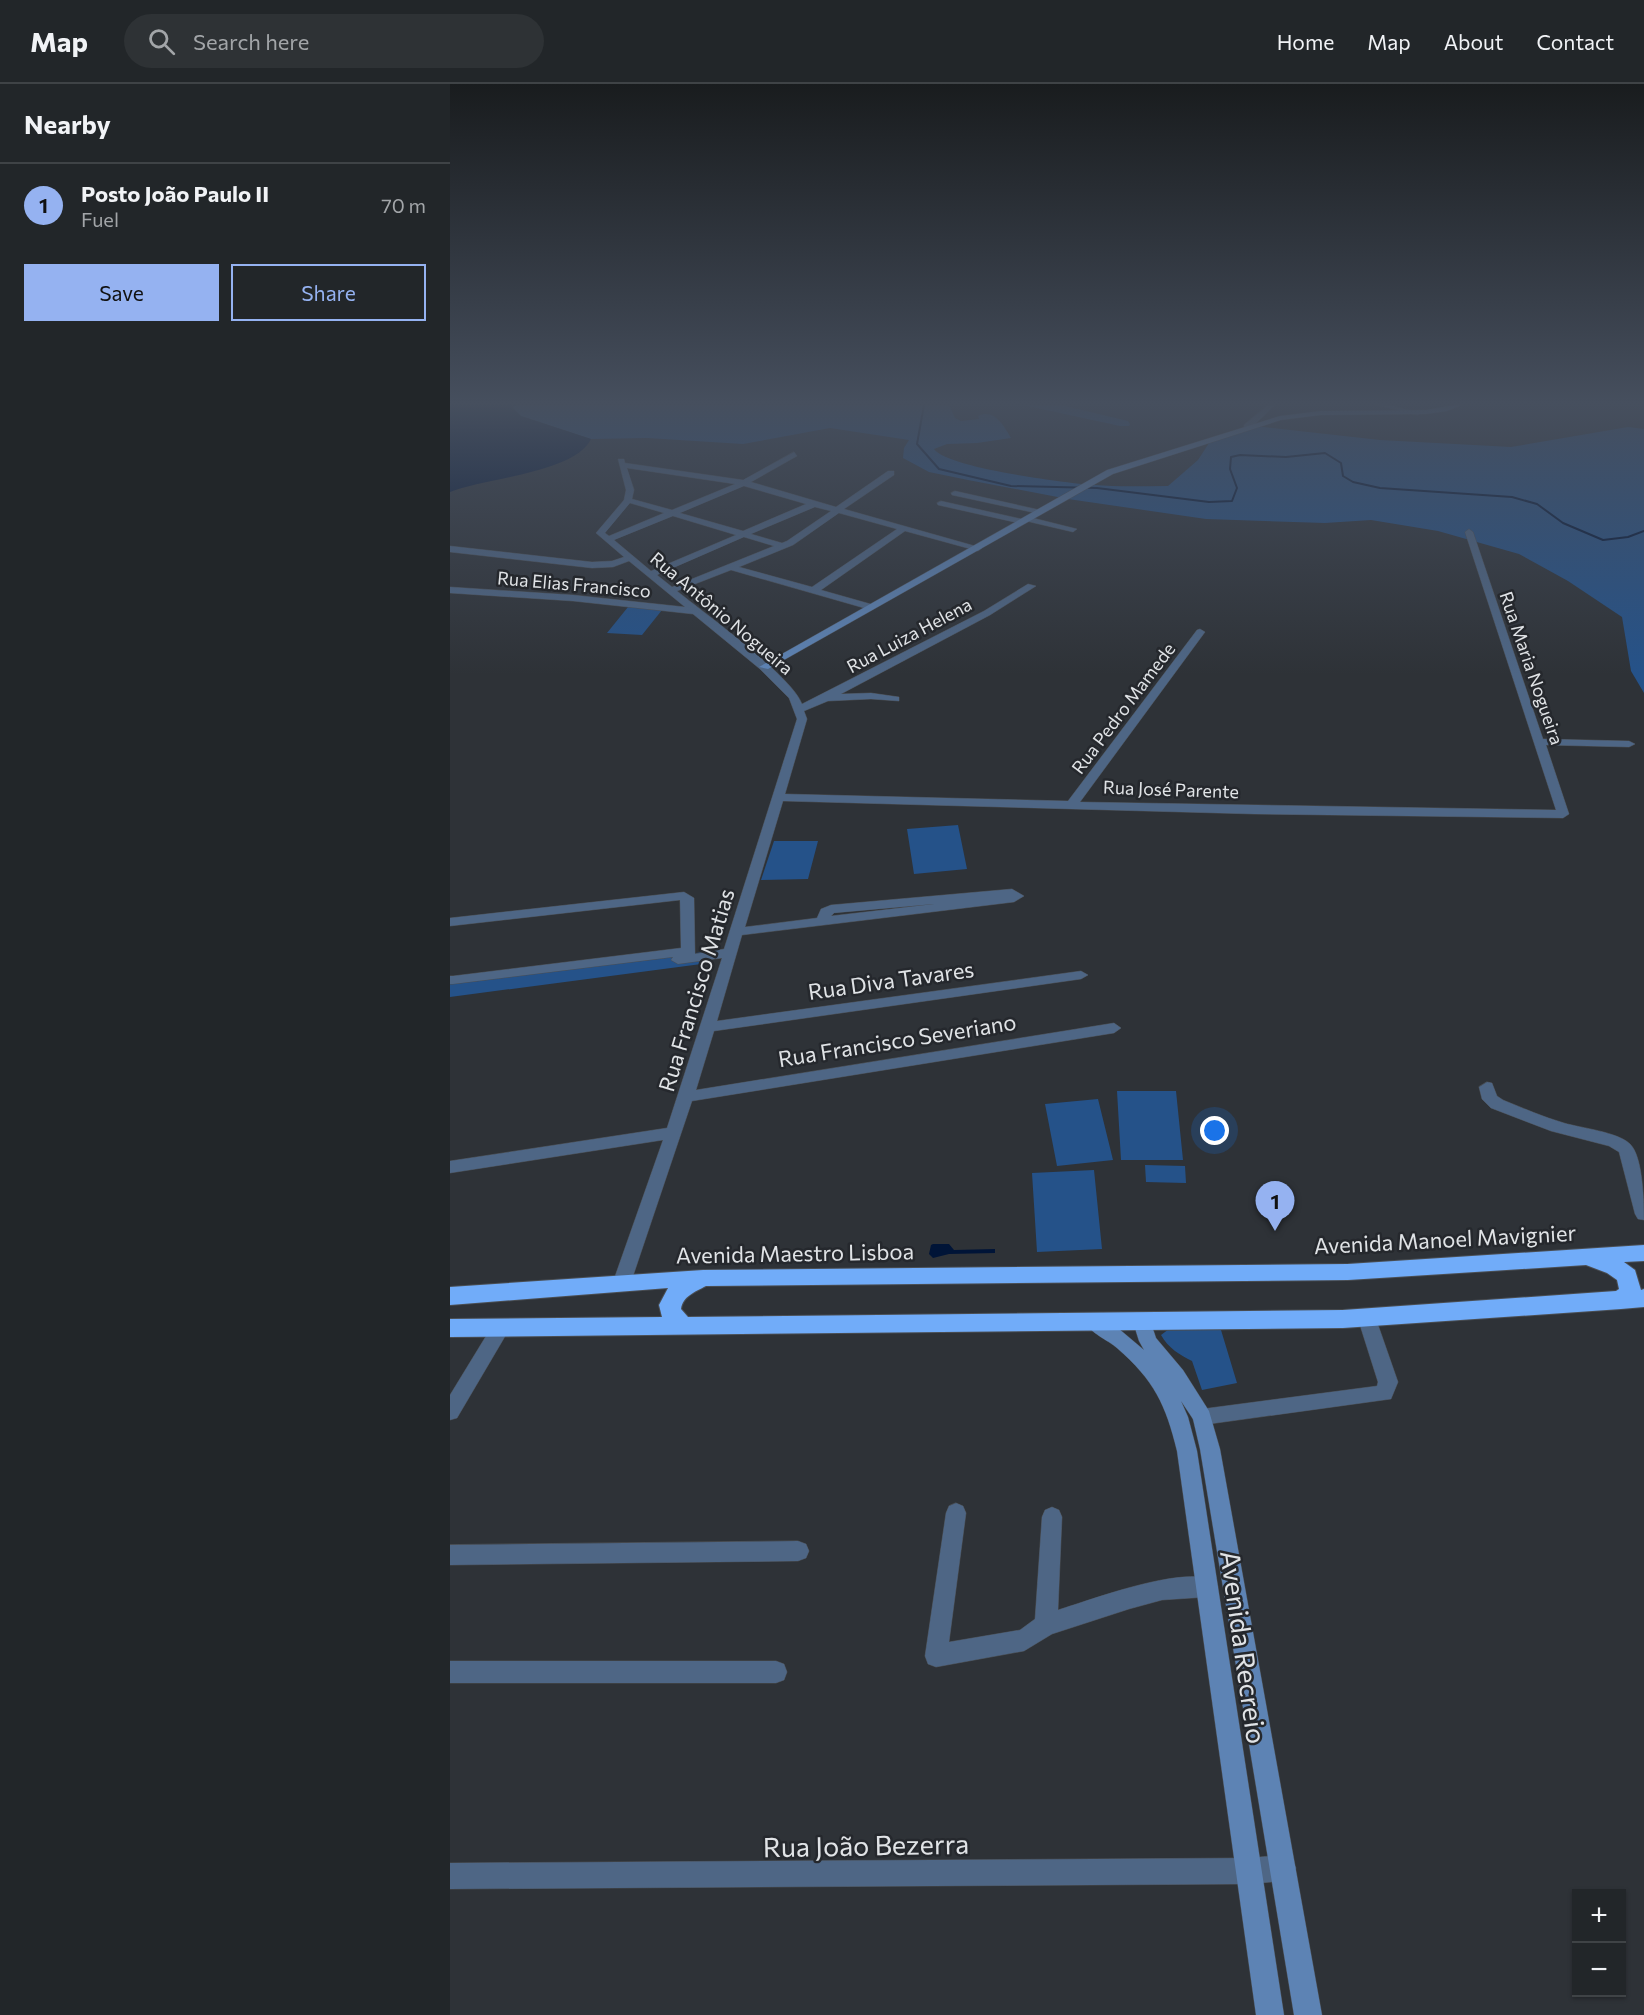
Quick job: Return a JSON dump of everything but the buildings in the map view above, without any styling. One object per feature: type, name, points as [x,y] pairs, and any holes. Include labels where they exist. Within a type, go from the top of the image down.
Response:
[{"type":"highway","name":"Avenida Manoel Mavignier","points":[[1141,1274],[1348,1272],[1644,1253]]},
{"type":"highway","points":[[1587,1257],[1624,1272],[1630,1285],[1630,1291],[1621,1300]]},
{"type":"highway","name":"Avenida Maestro Lisboa","points":[[450,1296],[703,1278],[1141,1274]]},
{"type":"highway","points":[[683,1326],[670,1312],[673,1297],[684,1287],[703,1278]]},
{"type":"highway","points":[[450,1328],[1367,1319],[1644,1298]]},
{"type":"street","points":[[629,495],[628,500],[600,531],[608,540],[716,495]]},
{"type":"street","points":[[784,495],[978,548]]},
{"type":"street","points":[[670,591],[783,546],[861,495]]},
{"type":"street","points":[[964,495],[1040,512]]},
{"type":"street","points":[[764,667],[1070,495]]},
{"type":"street","points":[[628,500],[783,546]]},
{"type":"street","points":[[941,503],[1073,529]]},
{"type":"street","points":[[651,574],[814,504]]},
{"type":"street","points":[[813,591],[903,529]]},
{"type":"street","name":"Rua Maria Nogueira","points":[[1468,532],[1563,814]]},
{"type":"street","name":"Rua Antônio Nogueira","points":[[608,540],[764,667],[792,694],[800,709]]},
{"type":"street","points":[[450,549],[592,565],[608,564],[629,558]]},
{"type":"street","points":[[731,567],[871,608]]},
{"type":"street","name":"Rua Luiza Helena","points":[[800,709],[826,698],[987,613],[1031,586]]},
{"type":"street","name":"Rua Elias Francisco","points":[[450,590],[573,598],[694,611]]},
{"type":"street","name":"Rua Pedro Mamede","points":[[1072,804],[1200,632]]},
{"type":"street","points":[[826,698],[871,696],[895,699]]},
{"type":"street","name":"Rua Francisco Matias","points":[[622,1282],[686,1097],[801,723],[800,709]]},
{"type":"street","points":[[1539,742],[1629,744]]},
{"type":"street","name":"Rua José Parente","points":[[778,797],[1254,810],[1563,814]]},
{"type":"street","points":[[735,932],[1014,898],[1017,896],[1012,893],[831,909],[826,912],[823,921]]},
{"type":"street","points":[[450,922],[684,896],[687,898],[688,955]]},
{"type":"street","points":[[453,980],[688,955],[729,953]]},
{"type":"street","points":[[587,973],[688,955]]},
{"type":"street","name":"Rua Diva Tavares","points":[[707,1027],[1081,975]]},
{"type":"street","name":"Rua Francisco Severiano","points":[[686,1097],[1114,1028]]},
{"type":"street","points":[[1487,1087],[1490,1099],[1497,1104],[1557,1127],[1614,1142],[1625,1148],[1644,1214]]},
{"type":"street","points":[[450,1167],[673,1134]]},
{"type":"street","points":[[1202,1416],[1384,1393],[1388,1382],[1367,1319]]},
{"type":"street","name":"Avenida Recreio","points":[[1094,1322],[1110,1330],[1161,1382],[1174,1406],[1187,1451],[1270,2015]]},
{"type":"street","name":"Avenida Recreio","points":[[1142,1322],[1148,1341],[1176,1376],[1202,1416],[1210,1449],[1308,2015]]},
{"type":"street","points":[[450,1412],[501,1328]]},
{"type":"street","points":[[956,1514],[936,1656],[1024,1640],[1046,1625],[1129,1598],[1162,1590],[1233,1584]]},
{"type":"street","points":[[1046,1625],[1052,1517]]},
{"type":"street","points":[[450,1555],[798,1551]]},
{"type":"street","points":[[450,1672],[776,1672]]},
{"type":"street","name":"Rua João Bezerra","points":[[450,1876],[1248,1871],[1283,1868]]},
{"type":"shaded area","points":[[1048,495],[1644,495],[1644,693],[1631,671],[1622,617],[1568,581],[1519,554],[1438,531],[1371,520],[1325,523],[1206,519]]},
{"type":"shaded area","points":[[628,607],[662,610],[642,635],[607,633]]},
{"type":"shaded area","points":[[958,825],[967,869],[914,874],[907,829]]},
{"type":"shaded area","points":[[774,841],[818,841],[808,879],[761,880]]},
{"type":"shaded area","points":[[712,951],[709,963],[450,997],[450,983]]},
{"type":"shaded area","points":[[1117,1091],[1176,1091],[1183,1160],[1121,1160]]},
{"type":"shaded area","points":[[1098,1099],[1113,1160],[1057,1166],[1045,1104]]},
{"type":"shaded area","points":[[1145,1165],[1185,1166],[1186,1183],[1146,1182]]},
{"type":"shaded area","points":[[1094,1170],[1102,1249],[1037,1252],[1032,1173]]},
{"type":"shaded area","points":[[933,1244],[949,1244],[954,1250],[995,1249],[995,1253],[949,1254],[933,1258],[929,1254]]},
{"type":"shaded area","points":[[1169,1329],[1221,1330],[1237,1383],[1202,1390],[1192,1361],[1179,1354],[1161,1335]]},
{"type":"waterway","points":[[1154,495],[1209,502],[1232,501],[1234,495]]},
{"type":"waterway","points":[[1484,495],[1512,497],[1537,504],[1563,523],[1603,540],[1628,537],[1644,531]]},
{"type":"place","name":"Posto João Paulo II","points":[[1275,1231]]}]
